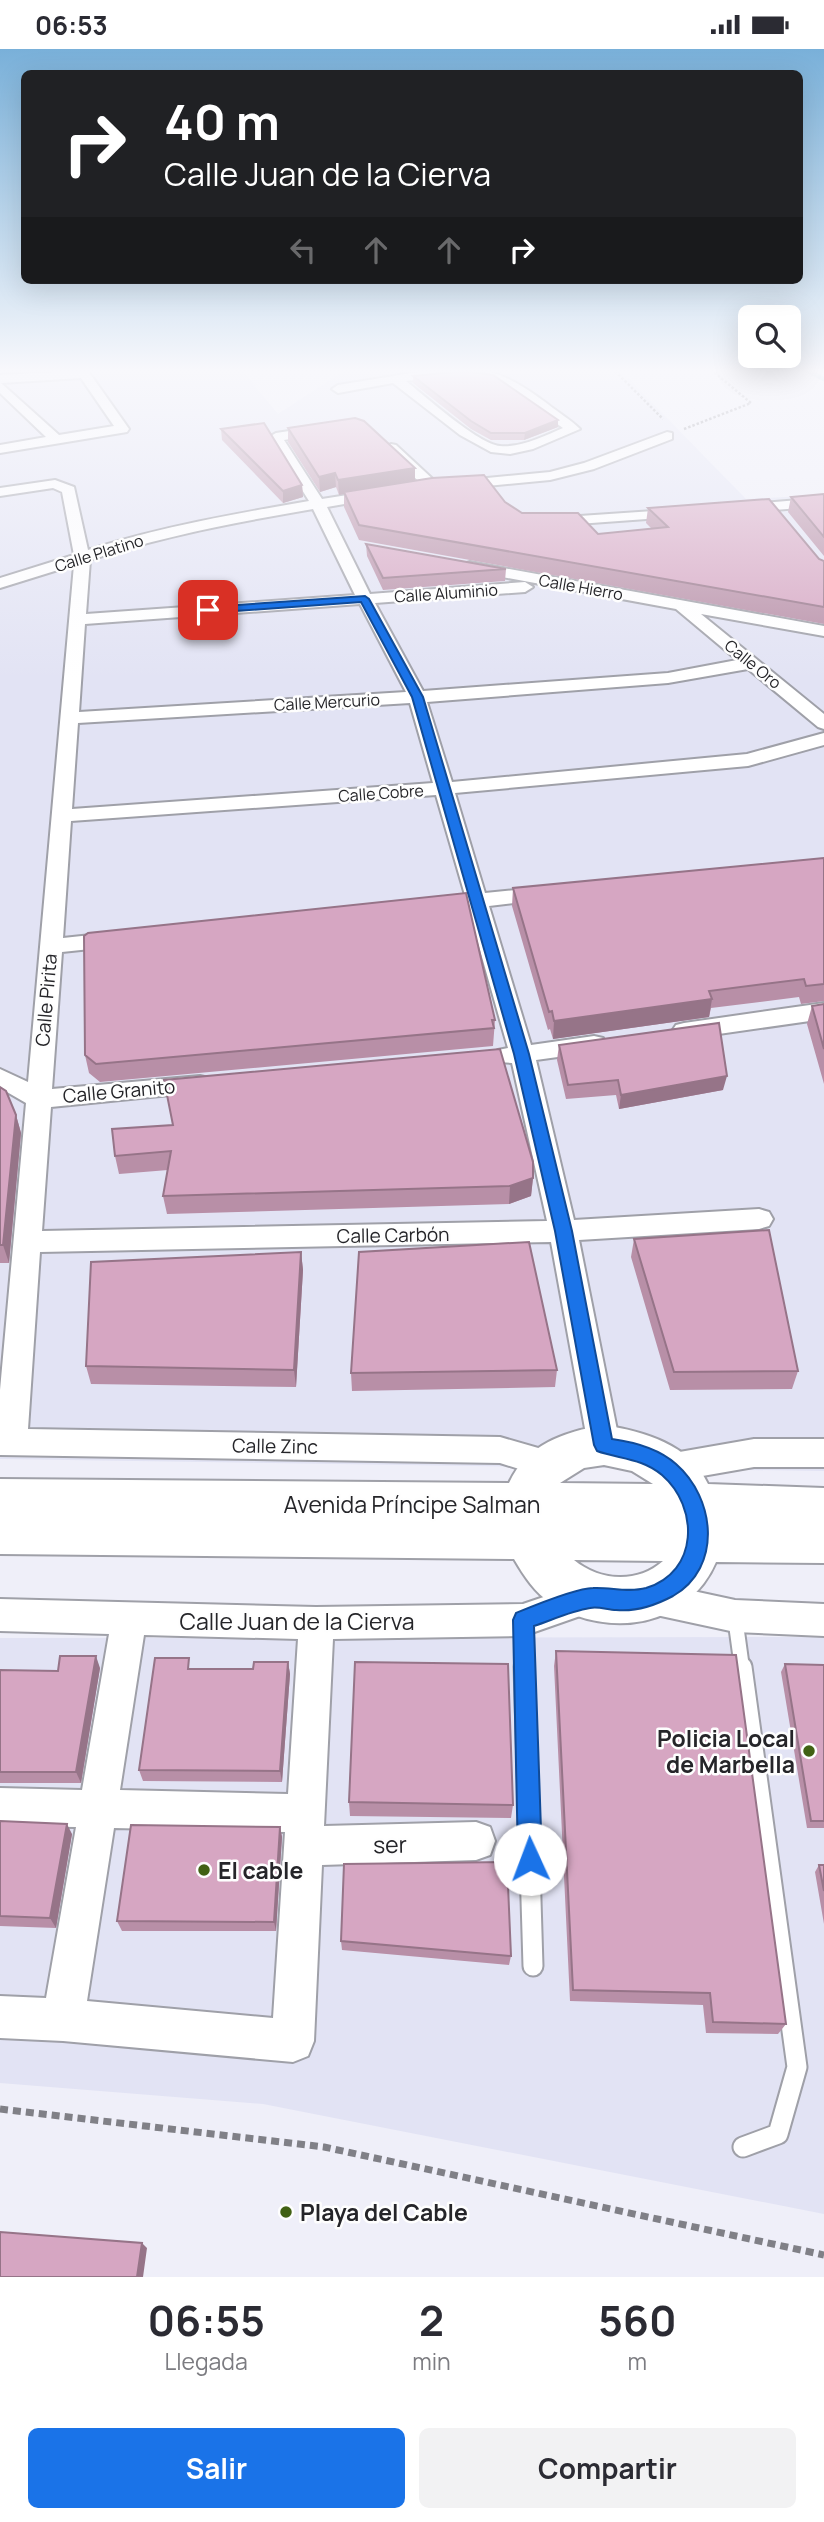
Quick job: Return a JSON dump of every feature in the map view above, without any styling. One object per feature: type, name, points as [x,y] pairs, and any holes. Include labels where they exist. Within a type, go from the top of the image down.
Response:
[{"type":"main road","points":[[604,1445],[637,1451],[668,1468],[684,1485],[697,1522],[694,1558],[683,1575],[667,1588],[647,1597],[620,1601],[591,1597],[569,1588],[551,1574],[536,1557],[533,1502],[573,1450],[604,1445]]},
{"type":"main road","name":"Avenida Príncipe Salman","points":[[0,1500],[533,1502],[824,1541]]},
{"type":"main road","name":"Avenida Príncipe Salman","points":[[0,1532],[533,1502]]},
{"type":"main road","name":"Avenida Príncipe Salman","points":[[697,1522],[824,1509]]},
{"type":"street","points":[[298,472],[318,504],[417,697],[522,1054],[563,1231],[604,1445]]},
{"type":"street","points":[[416,472],[432,487]]},
{"type":"street","points":[[489,483],[492,472]]},
{"type":"street","points":[[489,483],[507,472]]},
{"type":"street","name":"Calle Platino","points":[[0,583],[133,541],[198,526],[400,491],[550,476],[566,472]]},
{"type":"street","points":[[489,483],[501,500]]},
{"type":"street","name":"Calle Pirita","points":[[0,492],[55,484],[69,490],[82,558],[27,1242],[5,1442]]},
{"type":"street","points":[[719,510],[776,512],[824,502]]},
{"type":"street","points":[[536,522],[693,512]]},
{"type":"street","points":[[337,543],[364,547]]},
{"type":"street","name":"Calle Hierro","points":[[457,564],[824,631]]},
{"type":"street","name":"Calle Aluminio","points":[[77,620],[563,584]]},
{"type":"street","name":"Calle Oro","points":[[681,605],[824,723]]},
{"type":"street","name":"Calle Mercurio","points":[[69,718],[417,697],[668,678],[751,663]]},
{"type":"street","points":[[809,710],[820,695]]},
{"type":"street","name":"Calle Cobre","points":[[61,816],[445,788],[748,760],[824,739]]},
{"type":"street","points":[[437,904],[561,891]]},
{"type":"street","points":[[51,946],[134,937]]},
{"type":"street","points":[[659,1034],[824,1010]]},
{"type":"street","points":[[480,1058],[618,1040]]},
{"type":"street","points":[[0,1077],[38,1099]]},
{"type":"street","name":"Calle Granito","points":[[38,1099],[218,1082]]},
{"type":"street","name":"Calle Carbón","points":[[27,1242],[563,1231],[759,1220]]},
{"type":"street","name":"Calle Zinc","points":[[5,1442],[500,1450],[533,1502]]},
{"type":"street","points":[[668,1468],[754,1453],[824,1453]]},
{"type":"street","name":"Calle Juan de la Cierva","points":[[0,1615],[316,1623],[523,1620],[591,1597]]},
{"type":"street","points":[[647,1597],[735,1616],[824,1620]]},
{"type":"street","points":[[63,2020],[129,1619]]},
{"type":"street","points":[[0,2017],[63,2020],[293,2041],[316,1623]]},
{"type":"street","name":"ser","points":[[0,1807],[98,1809],[476,1842]]},
{"type":"lane","points":[[735,1616],[797,2067],[778,2134],[743,2147]]},
{"type":"lane","points":[[523,1620],[533,1966]]},
{"type":"path","points":[[0,2109],[324,2147],[824,2255]]},
{"type":"shaded area","points":[[0,472],[720,472],[746,499],[824,495],[824,1471],[0,1459]]},
{"type":"shaded area","points":[[824,1637],[824,2214],[263,2104],[0,2083],[0,1638]]},
{"type":"building","points":[[264,472],[294,472],[302,485],[283,491]]},
{"type":"building","points":[[316,472],[390,472],[338,480],[335,473],[319,477]]},
{"type":"building","points":[[484,475],[505,502],[522,513],[578,513],[598,534],[668,527],[648,508],[769,499],[819,559],[824,561],[824,607],[359,525],[344,492],[432,478]]},
{"type":"building","points":[[824,494],[824,537],[791,497]]},
{"type":"building","points":[[366,544],[506,569],[383,578]]},
{"type":"building","points":[[824,858],[824,984],[806,986],[804,979],[709,991],[712,999],[554,1021],[552,1011],[549,1012],[513,888]]},
{"type":"building","points":[[466,893],[495,1020],[492,1020],[494,1028],[96,1064],[85,1055],[84,936],[88,933]]},
{"type":"building","points":[[824,1004],[824,1049],[812,1006]]},
{"type":"building","points":[[719,1023],[727,1076],[621,1095],[618,1080],[568,1085],[559,1045]]},
{"type":"building","points":[[500,1049],[533,1162],[533,1178],[510,1186],[163,1196],[171,1151],[115,1156],[112,1129],[173,1125],[164,1080]]},
{"type":"building","points":[[0,1087],[6,1091],[16,1115],[3,1245],[0,1245]]},
{"type":"building","points":[[769,1230],[798,1371],[674,1372],[634,1239]]},
{"type":"building","points":[[529,1242],[557,1370],[351,1373],[359,1252]]},
{"type":"building","points":[[301,1252],[294,1370],[86,1366],[91,1262]]},
{"type":"building","points":[[556,1651],[736,1655],[786,2024],[713,2022],[710,1993],[573,1990]]},
{"type":"building","points":[[60,1656],[96,1656],[76,1772],[0,1772],[0,1670],[58,1671]]},
{"type":"building","points":[[155,1658],[189,1658],[188,1669],[253,1669],[254,1662],[288,1662],[280,1771],[139,1770]]},
{"type":"building","points":[[355,1662],[508,1664],[513,1805],[349,1802]]},
{"type":"building","name":"Policia Local de Marbella","points":[[785,1664],[824,1665],[824,1821],[811,1821]]},
{"type":"building","points":[[0,1821],[67,1824],[50,1918],[0,1916]]},
{"type":"building","points":[[131,1825],[280,1827],[274,1922],[117,1921]]},
{"type":"building","points":[[507,1862],[511,1956],[341,1941],[344,1864]]},
{"type":"building","points":[[819,1865],[824,1865],[824,1891]]},
{"type":"building","points":[[0,2232],[142,2243],[137,2277],[0,2277]]},
{"type":"place","name":"Policia Local de Marbella","points":[[809,1751]]},
{"type":"place","name":"El cable","points":[[204,1870]]},
{"type":"place","name":"Playa del Cable","points":[[286,2212]]},
{"type":"route","points":[[208,610],[365,599],[417,697],[522,1054],[563,1231],[604,1445],[637,1451],[668,1468],[684,1485],[695,1505],[699,1539],[694,1558],[683,1575],[667,1588],[647,1597],[620,1601],[591,1597],[523,1620],[530,1859]]}]
